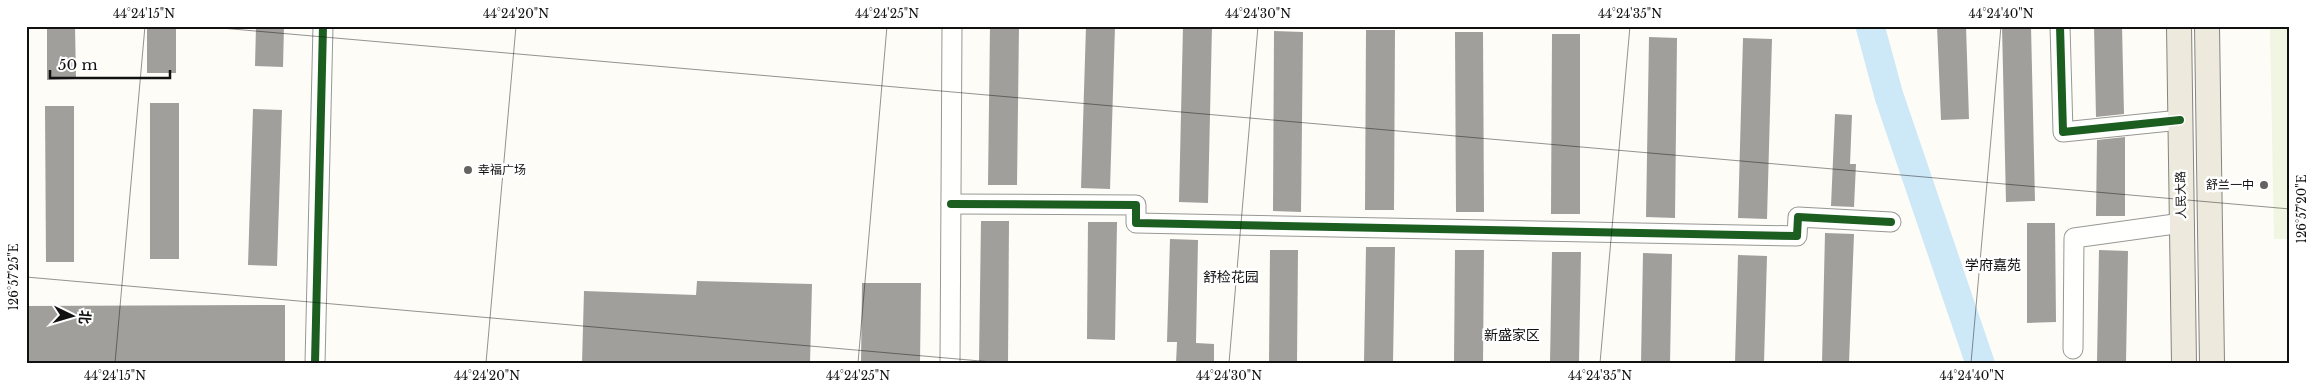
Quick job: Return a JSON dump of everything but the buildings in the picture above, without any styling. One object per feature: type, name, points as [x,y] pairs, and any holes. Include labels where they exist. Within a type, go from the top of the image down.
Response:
[{"type":"main road","name":"人民大路","points":[[2179,26],[2184,363]]},
{"type":"main road","points":[[2207,26],[2212,363]]},
{"type":"street","points":[[315,363],[323,26]]},
{"type":"street","points":[[950,363],[952,26]]},
{"type":"street","points":[[2060,26],[2063,132],[2180,120]]},
{"type":"street","points":[[950,204],[1136,205],[1136,223],[1797,236],[1798,217],[1891,222]]},
{"type":"street","points":[[2073,349],[2074,238],[2182,223]]},
{"type":"green space","points":[[2270,26],[2290,26],[2290,239],[2274,239]]},
{"type":"waterway","points":[[1870,26],[1889,96],[1980,363]]},
{"type":"cycle path","points":[[315,363],[323,26]]},
{"type":"cycle path","points":[[2060,26],[2063,132],[2180,120]]},
{"type":"cycle path","points":[[951,204],[1136,205],[1136,223],[1797,236],[1798,217],[1891,222]]},
{"type":"place","name":"幸福广场","points":[[468,170]]},
{"type":"place","name":"舒兰一中","points":[[2264,185]]},
{"type":"district","name":"学府嘉苑","points":[[1993,265]]},
{"type":"district","name":"舒检花园","points":[[1231,277]]},
{"type":"district","name":"新盛家区","points":[[1512,335]]}]
